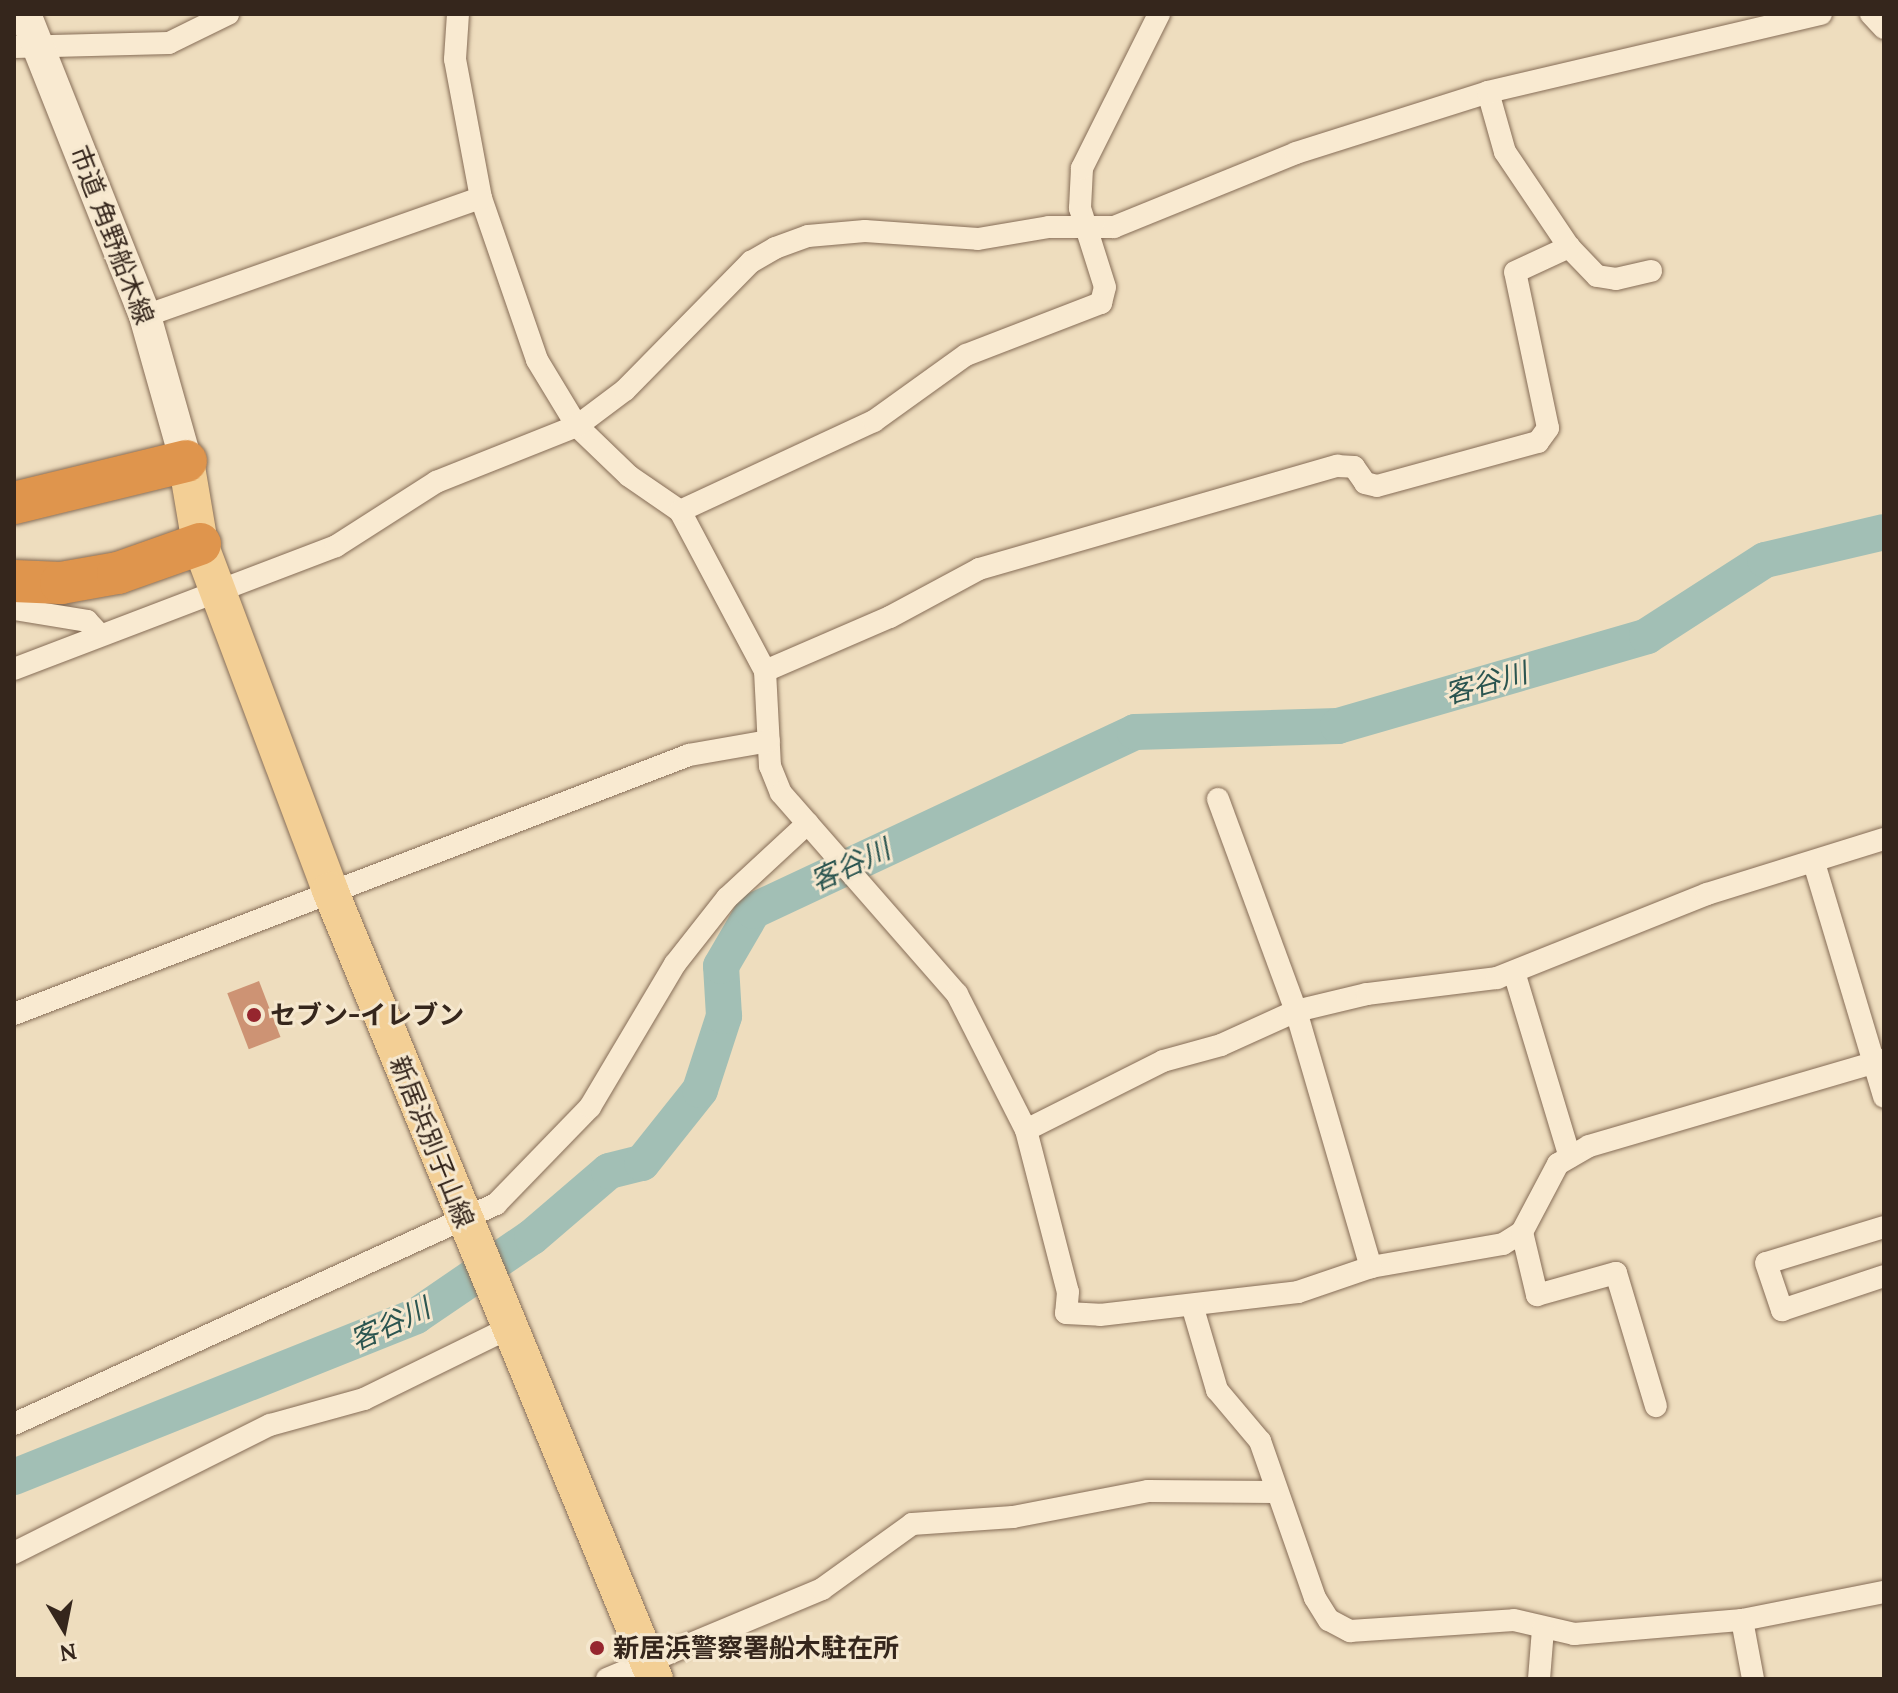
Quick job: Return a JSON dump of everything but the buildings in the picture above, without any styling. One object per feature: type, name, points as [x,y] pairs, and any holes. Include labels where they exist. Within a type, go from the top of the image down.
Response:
[{"type":"highway","points":[[14,503],[186,461]]},
{"type":"highway","points":[[14,581],[61,583],[118,573],[200,544]]},
{"type":"main road","name":"新居浜別子山線","points":[[186,461],[200,544],[330,890],[652,1670]]},
{"type":"street","name":"市道 角野船木線","points":[[25,14],[26,46],[145,316],[186,461]]},
{"type":"street","points":[[26,46],[169,43],[228,14]]},
{"type":"street","points":[[458,14],[455,59],[481,198],[537,360],[577,426],[629,476],[680,511],[765,671],[769,741],[781,793],[957,994],[1026,1130],[1068,1292],[1066,1313],[1192,1305],[1298,1292],[1371,1267],[1503,1244],[1522,1232],[1558,1164],[1570,1157],[1757,1092],[1880,1061]]},
{"type":"street","points":[[680,511],[874,421],[966,355],[1101,303],[1105,287],[1084,226],[1082,168],[1159,14]]},
{"type":"street","points":[[14,669],[336,546],[436,482],[577,426],[636,379],[751,262],[775,248],[808,236],[865,231],[978,239],[1084,226],[1114,227],[1296,153],[1488,92],[1821,14]]},
{"type":"street","points":[[1871,14],[1884,28]]},
{"type":"street","points":[[1488,92],[1505,152],[1569,247],[1597,276],[1616,279],[1651,271]]},
{"type":"street","points":[[145,316],[481,198]]},
{"type":"street","points":[[765,671],[890,617],[979,569],[1337,466],[1354,467],[1365,483],[1377,486],[1538,442],[1548,428],[1515,272],[1569,247]]},
{"type":"street","points":[[14,609],[87,621],[100,635]]},
{"type":"street","points":[[14,1014],[330,890],[689,755],[769,741]]},
{"type":"street","points":[[1218,799],[1296,1011],[1371,1267]]},
{"type":"street","points":[[14,1424],[218,1335],[268,1303],[468,1230],[537,1168],[590,1107],[675,964],[727,898],[810,826]]},
{"type":"street","points":[[1026,1130],[1163,1061],[1221,1045],[1296,1011],[1367,994],[1435,989],[1514,972],[1707,894],[1884,839]]},
{"type":"street","points":[[1814,863],[1880,1061],[1884,1097]]},
{"type":"street","points":[[1514,972],[1570,1157]]},
{"type":"street","points":[[1884,1227],[1766,1263],[1782,1310],[1884,1276]]},
{"type":"street","points":[[1522,1232],[1537,1295],[1616,1273],[1656,1406]]},
{"type":"street","points":[[1192,1305],[1217,1390],[1260,1441],[1274,1492],[1329,1620],[1350,1631],[1374,1632],[1491,1619],[1574,1634],[1742,1620],[1884,1592]]},
{"type":"street","points":[[14,1553],[270,1425],[364,1399],[507,1323]]},
{"type":"street","points":[[607,1679],[652,1670],[822,1589],[912,1524],[1013,1517],[1148,1491],[1274,1492]]},
{"type":"street","points":[[1742,1620],[1753,1679]]},
{"type":"street","points":[[1539,1679],[1543,1629]]},
{"type":"waterway","name":"客谷川","points":[[14,1477],[416,1316],[532,1237],[609,1171],[642,1163],[700,1090],[724,1016],[721,966],[753,911],[1135,732],[1338,726],[1647,636],[1765,560],[1884,532]]},
{"type":"place","name":"セブン-イレブン","points":[[254,1015]]},
{"type":"place","name":"新居浜警察署船木駐在所","points":[[597,1648]]}]
